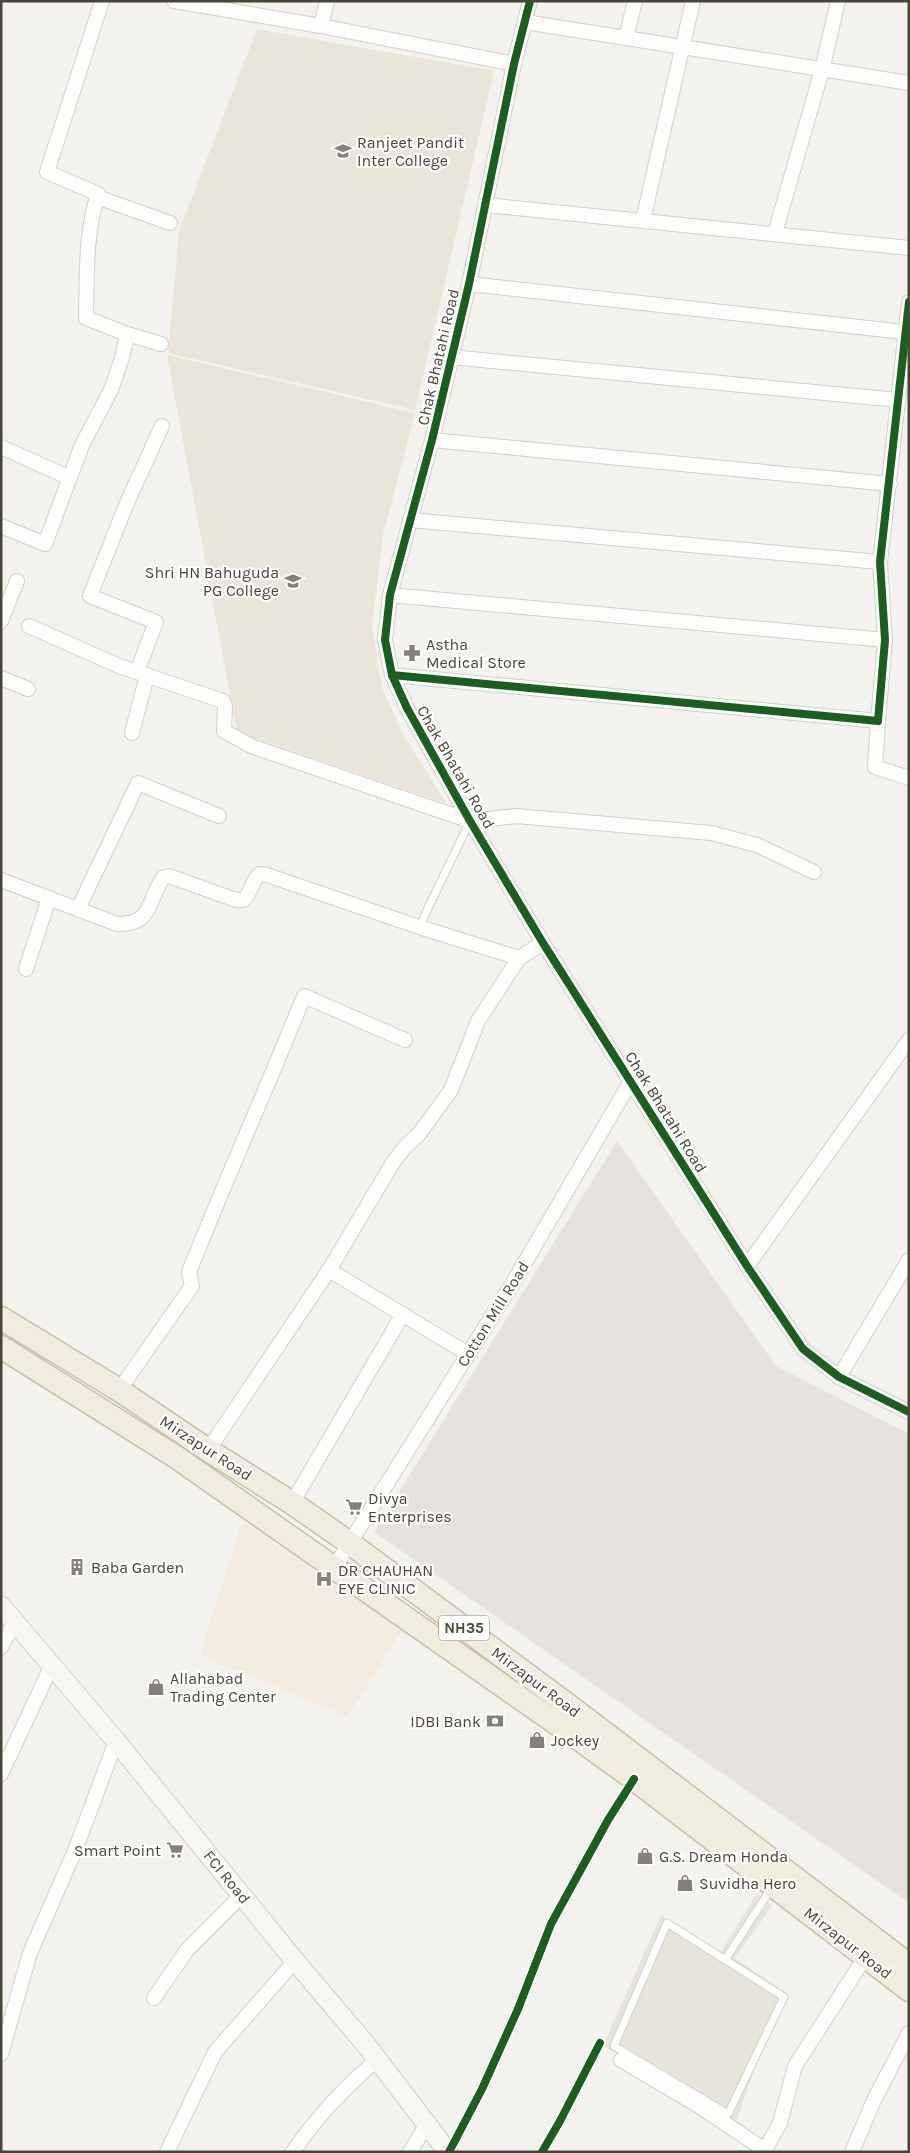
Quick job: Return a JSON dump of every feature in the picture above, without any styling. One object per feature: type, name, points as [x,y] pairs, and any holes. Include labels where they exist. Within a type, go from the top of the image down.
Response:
[{"type":"highway","name":"Mirzapur Road","points":[[1,1318],[119,1390],[208,1450],[292,1503],[351,1544],[572,1708],[909,1965]]},
{"type":"highway","name":"Mirzapur Road","points":[[1,1347],[176,1457],[588,1745],[909,1990]]},
{"type":"main road","name":"FCI Road","points":[[1,1606],[116,1741],[295,1961],[378,2059],[448,2152]]},
{"type":"street","points":[[102,1],[47,172],[98,194],[90,220],[87,248],[86,318],[127,334],[161,344]]},
{"type":"street","points":[[174,1],[320,26],[514,64]]},
{"type":"street","points":[[320,26],[327,1]]},
{"type":"street","name":"Chak Bhatahi Road","points":[[530,1],[514,64],[469,284],[432,440],[390,595],[385,640],[392,675],[406,708],[470,821],[543,943],[747,1266],[803,1349],[839,1377],[909,1412]]},
{"type":"street","points":[[626,38],[635,1]]},
{"type":"street","points":[[643,220],[694,1]]},
{"type":"street","points":[[775,234],[822,70],[838,1]]},
{"type":"street","points":[[525,22],[909,83]]},
{"type":"street","points":[[97,197],[170,223]]},
{"type":"street","points":[[486,205],[909,248]]},
{"type":"street","points":[[469,284],[904,332]]},
{"type":"street","points":[[909,302],[904,332],[890,484],[880,562],[885,640],[874,767],[909,778]]},
{"type":"street","points":[[1,526],[45,544],[82,445],[111,390],[122,358],[127,334]]},
{"type":"street","points":[[451,357],[898,400]]},
{"type":"street","points":[[132,733],[142,674],[156,622],[90,596],[126,505],[162,426]]},
{"type":"street","points":[[432,440],[890,484]]},
{"type":"street","points":[[1,448],[70,478]]},
{"type":"street","points":[[410,520],[880,562]]},
{"type":"street","points":[[1,620],[17,582]]},
{"type":"street","points":[[390,595],[885,640]]},
{"type":"street","points":[[28,626],[119,666],[223,701],[225,706],[224,731],[252,746],[470,821],[516,816],[711,833],[757,845],[814,872]]},
{"type":"street","points":[[392,675],[878,721]]},
{"type":"street","points":[[1,678],[28,689]]},
{"type":"street","points":[[78,909],[138,783],[219,816]]},
{"type":"street","points":[[1,880],[118,924],[134,923],[142,919],[163,878],[169,876],[236,900],[243,900],[248,896],[255,878],[260,874],[268,875],[519,958]]},
{"type":"street","points":[[26,969],[49,898]]},
{"type":"street","points":[[208,1450],[330,1270],[394,1161],[419,1134],[451,1090],[460,1073],[478,1021],[519,958],[543,943]]},
{"type":"street","points":[[119,1390],[192,1286],[189,1272],[229,1172],[265,1095],[304,996],[405,1040]]},
{"type":"street","points":[[747,1266],[909,1040]]},
{"type":"street","name":"Cotton Mill Road","points":[[334,1568],[351,1544],[514,1281],[631,1081]]},
{"type":"street","points":[[839,1377],[909,1260]]},
{"type":"street","points":[[330,1270],[468,1354]]},
{"type":"street","points":[[292,1503],[403,1314]]},
{"type":"street","points":[[1,1648],[15,1622]]},
{"type":"street","points":[[1,1774],[52,1665]]},
{"type":"street","points":[[1,2054],[30,1953],[73,1856],[116,1741]]},
{"type":"street","points":[[154,1998],[187,1950],[242,1895]]},
{"type":"street","points":[[621,2060],[699,2106],[765,2150],[780,2123],[795,2066],[866,1956]]},
{"type":"street","points":[[168,2152],[215,2052],[295,1961]]},
{"type":"street","points":[[852,2152],[874,2100],[909,2033]]},
{"type":"street","points":[[293,2152],[329,2104],[350,2082],[378,2059]]},
{"type":"street","points":[[410,2152],[427,2124]]},
{"type":"lane","points":[[419,926],[470,821]]},
{"type":"lane","points":[[725,1960],[773,1885]]},
{"type":"lane","points":[[667,1923],[725,1960],[784,1997],[728,2114],[614,2046],[667,1923]]},
{"type":"shaded area","name":"Ranjeet Pandit Inter College","points":[[257,29],[494,71],[415,410],[168,353],[179,231]]},
{"type":"shaded area","name":"Shri HN Bahuguda PG College","points":[[167,355],[415,413],[383,535],[372,626],[382,688],[404,736],[447,804],[237,732]]},
{"type":"shaded area","points":[[617,1141],[776,1366],[909,1434],[909,1903],[374,1532]]},
{"type":"shaded area","points":[[242,1522],[403,1629],[347,1717],[200,1655]]},
{"type":"shaded area","points":[[757,1893],[772,1906],[735,1958],[789,1995],[758,2059],[736,2122],[603,2046],[661,1915],[721,1952]]},
{"type":"cycle path","points":[[530,1],[514,64],[469,284],[432,440],[390,595],[385,640],[392,675],[407,708],[470,821],[543,943],[747,1266],[803,1349],[839,1377],[909,1412]]},
{"type":"cycle path","points":[[392,675],[878,721],[885,640],[880,562],[909,302]]},
{"type":"cycle path","points":[[449,2152],[482,2089],[518,2009],[551,1924],[608,1820],[634,1779]]},
{"type":"cycle path","points":[[542,2152],[600,2043]]},
{"type":"place","name":"Ranjeet Pandit Inter College","points":[[343,151]]},
{"type":"place","name":"Shri HN Bahuguda PG College","points":[[293,581]]},
{"type":"place","name":"Astha Medical Store","points":[[412,653]]},
{"type":"place","name":"Divya Enterprises","points":[[354,1507]]},
{"type":"place","name":"Baba Garden","points":[[77,1567]]},
{"type":"place","name":"DR CHAUHAN EYE CLINIC","points":[[324,1579]]},
{"type":"place","name":"Allahabad Trading Center","points":[[156,1687]]},
{"type":"place","name":"IDBI Bank","points":[[495,1721]]},
{"type":"place","name":"Jockey","points":[[537,1740]]},
{"type":"place","name":"Smart Point","points":[[175,1850]]},
{"type":"place","name":"G.S. Dream Honda","points":[[645,1856]]},
{"type":"place","name":"Suvidha Hero","points":[[685,1883]]}]
